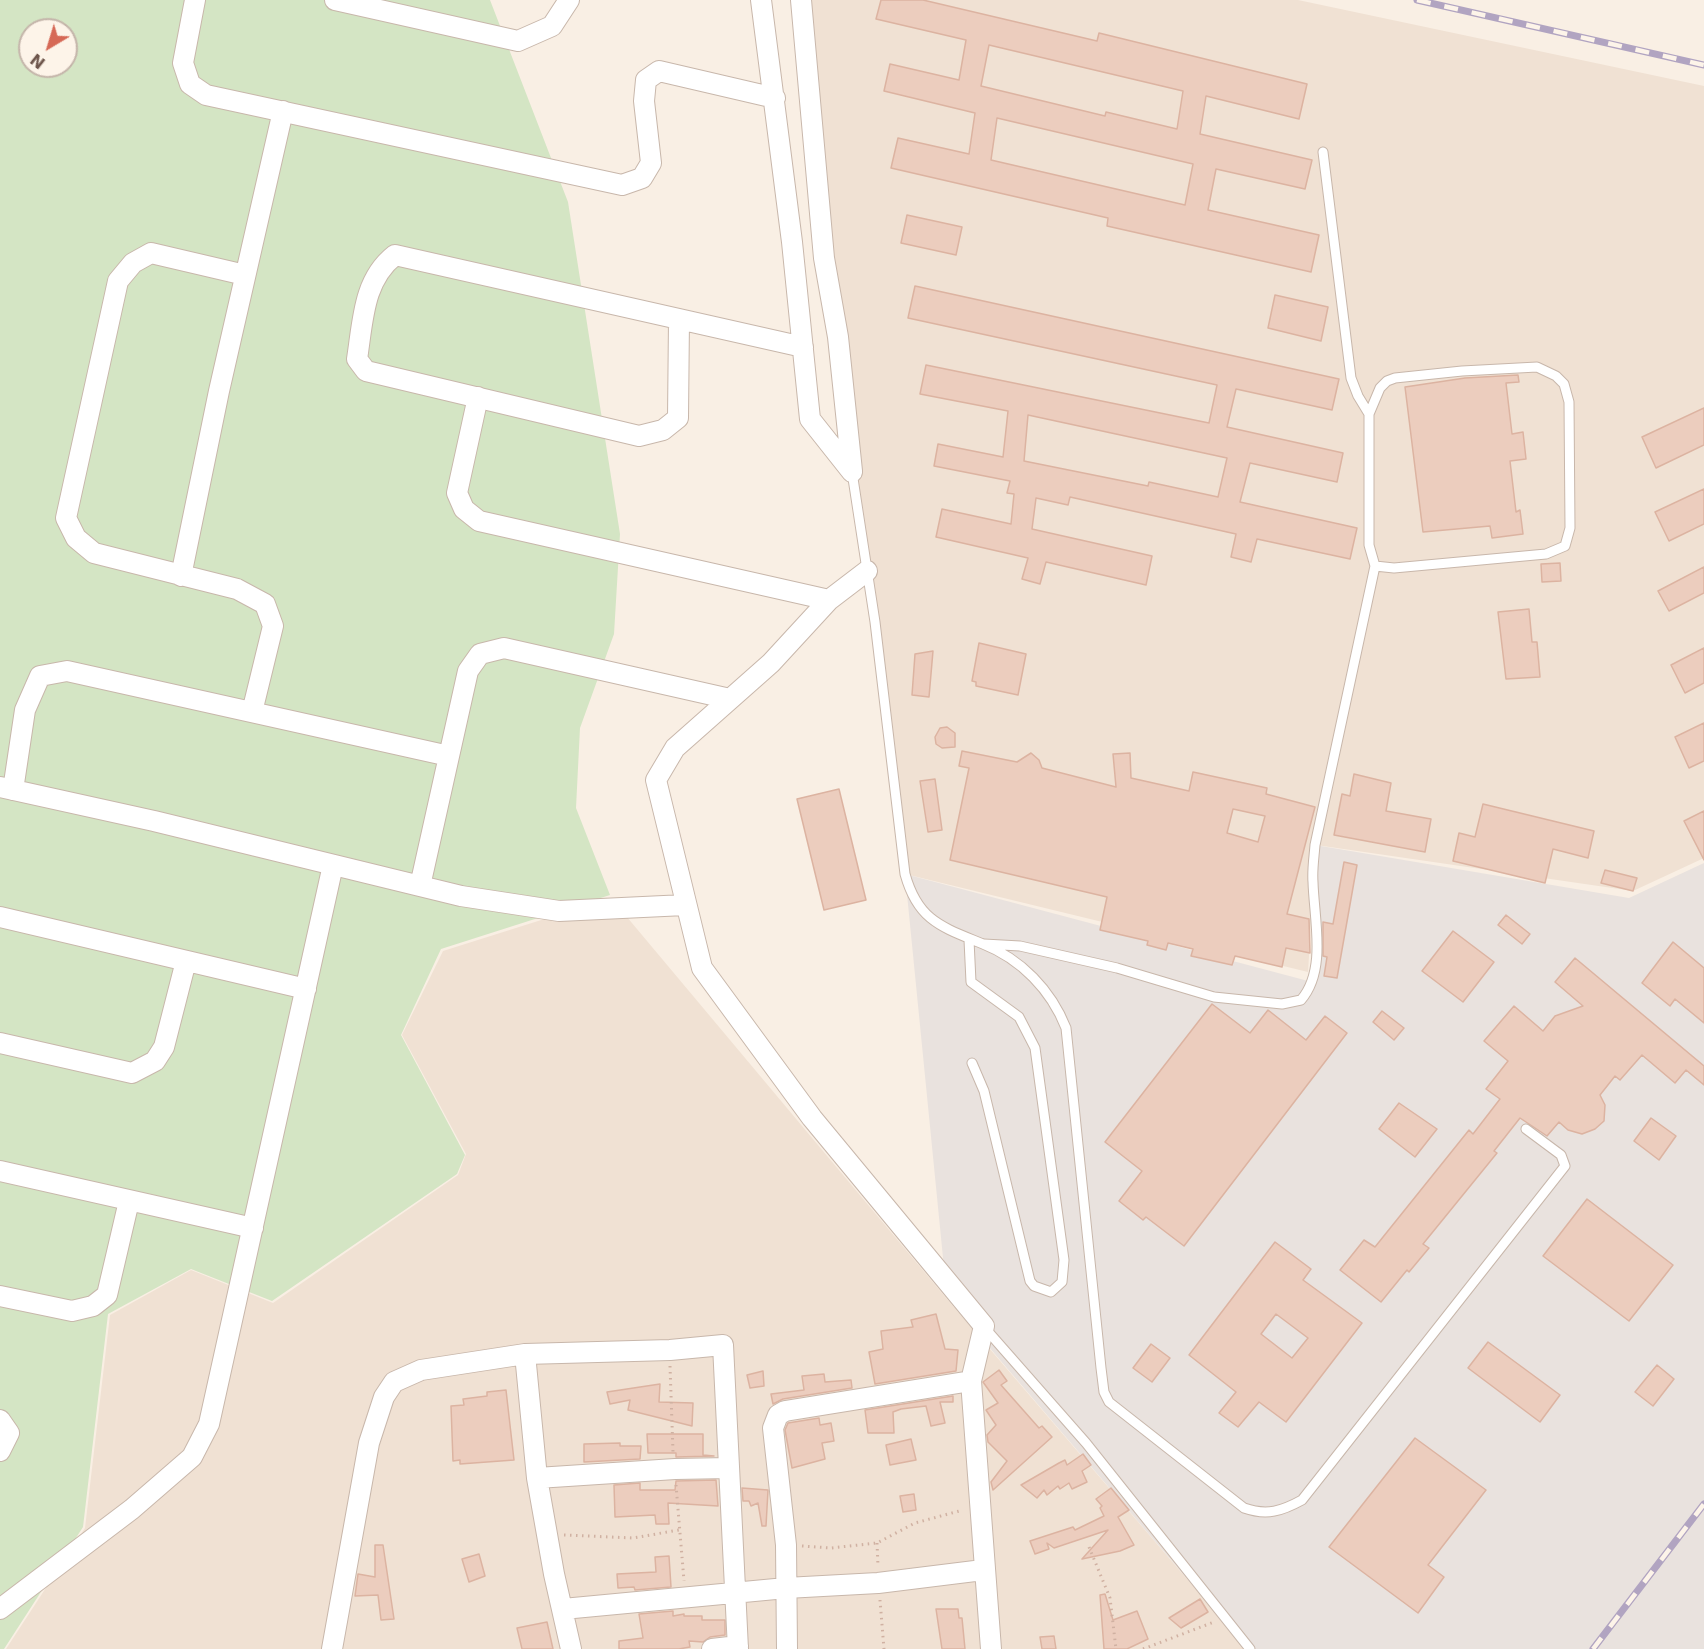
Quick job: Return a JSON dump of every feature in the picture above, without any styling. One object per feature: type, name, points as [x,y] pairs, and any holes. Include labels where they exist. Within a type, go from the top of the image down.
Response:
[{"type":"street","points":[[195,0],[183,63],[190,84],[206,95],[622,185],[642,178],[651,163],[644,101],[646,80],[658,71],[775,98]]},
{"type":"street","points":[[336,0],[518,41],[552,26],[569,0]]},
{"type":"street","points":[[761,0],[775,98],[810,419],[852,472]]},
{"type":"street","points":[[801,0],[824,258],[838,337],[852,472]]},
{"type":"street","points":[[181,576],[245,275],[283,111]]},
{"type":"street","points":[[245,275],[151,254],[133,263],[118,281],[66,518],[76,538],[94,553],[237,589],[265,604],[273,626],[252,712]]},
{"type":"street","points":[[679,320],[678,418],[663,430],[639,436],[366,370],[357,359],[365,303],[381,267],[395,255],[803,347]]},
{"type":"street","points":[[478,397],[457,493],[464,509],[479,521],[829,600]]},
{"type":"street","points":[[867,571],[829,600],[771,663],[675,748],[656,780],[702,968],[812,1118],[984,1326],[971,1382],[990,1649]]},
{"type":"street","points":[[420,885],[468,671],[480,654],[504,648],[730,699]]},
{"type":"street","points":[[449,756],[67,671],[40,676],[25,710],[7,789],[461,896],[559,911],[685,905]]},
{"type":"street","points":[[0,1610],[132,1509],[192,1457],[209,1424],[333,864]]},
{"type":"street","points":[[0,917],[306,989]]},
{"type":"street","points":[[0,1043],[132,1073],[155,1061],[164,1047],[186,961]]},
{"type":"street","points":[[0,1172],[252,1228]]},
{"type":"street","points":[[0,1296],[72,1311],[93,1306],[106,1295],[129,1201]]},
{"type":"street","points":[[332,1649],[369,1443],[384,1397],[394,1382],[421,1370],[525,1354],[670,1350],[723,1345],[738,1648],[712,1649]]},
{"type":"street","points":[[525,1354],[537,1478],[571,1649]]},
{"type":"street","points":[[787,1649],[786,1545],[774,1439],[774,1420],[785,1411],[971,1382]]},
{"type":"street","points":[[0,1420],[9,1433],[0,1450]]},
{"type":"street","points":[[537,1478],[675,1468],[729,1468]]},
{"type":"street","points":[[563,1610],[786,1588],[878,1583],[983,1570]]},
{"type":"lane","points":[[1323,152],[1351,378],[1369,414]]},
{"type":"lane","points":[[852,472],[867,571],[905,874],[911,895],[921,910],[953,934],[969,940],[984,944],[1020,946],[1117,968],[1214,997],[1282,1004],[1302,1000],[1312,982],[1316,956],[1312,880],[1315,845],[1375,566],[1369,545],[1369,414],[1380,388],[1387,381],[1395,378],[1462,370],[1537,367],[1547,370],[1564,384],[1569,402],[1570,528],[1565,546],[1546,554],[1394,568],[1375,566]]},
{"type":"lane","points":[[969,940],[971,982],[1019,1017],[1035,1048],[1064,1260],[1062,1282],[1051,1292],[1034,1286],[1030,1281],[984,1091],[972,1063]]},
{"type":"lane","points":[[984,944],[1022,967],[1042,986],[1053,999],[1065,1028],[1104,1392],[1124,1415],[1229,1498],[1259,1513],[1289,1508],[1309,1493],[1559,1177],[1565,1166],[1565,1160],[1526,1130]]},
{"type":"lane","points":[[984,1326],[1086,1443],[1250,1649]]},
{"type":"path","points":[[786,1545],[831,1548],[877,1543],[915,1523],[980,1505]]},
{"type":"path","points":[[547,1534],[633,1538],[680,1530]]},
{"type":"path","points":[[1089,1547],[1110,1598],[1116,1649]]},
{"type":"path","points":[[1143,1649],[1224,1618]]},
{"type":"shaded area","points":[[804,0],[1298,0],[1704,86],[1704,858],[1633,891],[1316,845],[1308,972],[905,874],[803,36]]},
{"type":"shaded area","points":[[1315,845],[1629,898],[1704,863],[1704,1649],[1247,1649],[947,1298],[905,874],[1312,982]]},
{"type":"shaded area","points":[[611,898],[947,1299],[1247,1649],[6,1649],[85,1528],[110,1315],[191,1270],[273,1303],[458,1175],[466,1154],[402,1035],[443,951]]},
{"type":"green space","points":[[0,0],[490,0],[568,202],[620,534],[614,634],[580,728],[576,808],[610,895],[441,949],[401,1035],[465,1155],[457,1174],[272,1301],[191,1269],[108,1314],[83,1527],[4,1649],[0,1649]]},
{"type":"building","points":[[881,0],[923,0],[1097,41],[1099,33],[1307,84],[1299,119],[1206,96],[1200,134],[1312,160],[1305,189],[1216,169],[1208,210],[1319,235],[1311,272],[1107,226],[1108,218],[891,168],[898,138],[969,154],[975,113],[884,91],[890,64],[959,80],[966,40],[876,19]],"holes":[[[989,45],[1183,91],[1177,129],[1106,112],[1105,116],[981,86]],[[997,118],[1193,164],[1185,205],[991,160]]]},
{"type":"building","points":[[907,215],[962,227],[956,255],[901,243]]},
{"type":"building","points":[[915,286],[1339,379],[1332,410],[1236,389],[1227,427],[1343,453],[1337,482],[1250,463],[1240,502],[1357,528],[1350,559],[1257,539],[1251,562],[1231,557],[1236,534],[1070,497],[1068,505],[1036,498],[1032,529],[1152,556],[1146,585],[1046,562],[1040,584],[1022,579],[1028,558],[936,537],[942,509],[1011,524],[1014,494],[1007,493],[1010,481],[934,466],[938,444],[1003,457],[1008,411],[920,394],[926,365],[1209,423],[1217,385],[908,318]],"holes":[[[1028,415],[1227,458],[1218,497],[1149,482],[1148,486],[1024,461]]]},
{"type":"building","points":[[1275,295],[1328,307],[1321,341],[1268,328]]},
{"type":"building","points":[[1518,375],[1519,382],[1506,383],[1512,434],[1523,432],[1526,459],[1510,461],[1516,512],[1520,510],[1523,534],[1492,538],[1490,526],[1423,532],[1405,387],[1465,378]]},
{"type":"building","points":[[1704,408],[1704,445],[1656,468],[1642,437]]},
{"type":"building","points":[[1704,489],[1704,524],[1669,541],[1655,512]]},
{"type":"building","points":[[1560,563],[1561,581],[1542,582],[1541,564]]},
{"type":"building","points":[[1704,567],[1704,593],[1669,611],[1658,591]]},
{"type":"building","points":[[1529,609],[1532,642],[1537,642],[1540,677],[1506,679],[1498,612]]},
{"type":"building","points":[[979,643],[1026,654],[1018,695],[976,686],[976,682],[972,681]]},
{"type":"building","points":[[1704,648],[1704,683],[1685,693],[1671,665]]},
{"type":"building","points":[[933,651],[929,697],[912,695],[915,654]]},
{"type":"building","points":[[1704,723],[1704,761],[1689,768],[1675,737]]},
{"type":"building","points":[[947,727],[955,733],[955,747],[942,748],[936,744],[935,737],[940,728]]},
{"type":"building","points":[[962,751],[1017,762],[1031,753],[1039,760],[1042,768],[1116,787],[1113,754],[1130,753],[1131,778],[1189,791],[1193,772],[1267,788],[1266,794],[1315,807],[1287,914],[1309,919],[1310,953],[1286,948],[1282,967],[1235,956],[1232,965],[1191,956],[1193,949],[1168,943],[1166,950],[1147,945],[1148,941],[1100,930],[1107,897],[950,860],[969,768],[959,766]],"holes":[[[1233,809],[1265,816],[1258,842],[1227,833]]]},
{"type":"building","points":[[1354,774],[1391,783],[1386,811],[1431,819],[1425,852],[1334,835],[1342,794],[1350,796]]},
{"type":"building","points":[[935,779],[942,830],[928,832],[920,781]]},
{"type":"building","points":[[839,789],[866,900],[824,910],[797,799]]},
{"type":"building","points":[[1483,804],[1594,831],[1588,858],[1553,849],[1545,883],[1453,861],[1459,833],[1475,837]]},
{"type":"building","points":[[1704,811],[1704,860],[1684,821]]},
{"type":"building","points":[[1344,862],[1357,865],[1337,978],[1324,976],[1327,957],[1323,956],[1323,922],[1333,924]]},
{"type":"building","points":[[1605,870],[1637,878],[1633,891],[1601,883]]},
{"type":"building","points":[[1506,915],[1530,934],[1522,944],[1498,925]]},
{"type":"building","points":[[1453,931],[1494,962],[1463,1002],[1422,971]]},
{"type":"building","points":[[1673,942],[1704,968],[1704,1023],[1675,999],[1670,1006],[1642,983]]},
{"type":"building","points":[[1575,958],[1704,1066],[1704,1085],[1686,1070],[1675,1083],[1642,1055],[1620,1080],[1615,1076],[1600,1095],[1605,1105],[1604,1121],[1595,1129],[1582,1134],[1568,1130],[1559,1122],[1547,1136],[1520,1118],[1494,1151],[1497,1153],[1423,1244],[1429,1248],[1409,1272],[1407,1270],[1381,1302],[1340,1270],[1364,1240],[1375,1247],[1469,1130],[1473,1134],[1500,1099],[1486,1089],[1508,1061],[1484,1041],[1514,1006],[1543,1031],[1555,1016],[1583,1006],[1555,982]]},
{"type":"building","points":[[1212,1004],[1250,1033],[1268,1010],[1306,1040],[1325,1016],[1347,1033],[1184,1246],[1146,1217],[1143,1220],[1119,1201],[1142,1171],[1105,1142]]},
{"type":"building","points":[[1382,1011],[1404,1028],[1394,1040],[1373,1022]]},
{"type":"building","points":[[1399,1103],[1437,1129],[1415,1157],[1379,1129]]},
{"type":"building","points":[[1651,1118],[1676,1136],[1659,1160],[1634,1141]]},
{"type":"building","points":[[1587,1199],[1673,1265],[1629,1321],[1543,1256]]},
{"type":"building","points":[[1275,1242],[1311,1269],[1303,1280],[1362,1323],[1286,1422],[1259,1402],[1238,1427],[1219,1413],[1236,1392],[1189,1355]],"holes":[[[1276,1314],[1308,1338],[1292,1358],[1261,1334]]]},
{"type":"building","points":[[936,1314],[945,1349],[958,1350],[956,1371],[875,1384],[869,1352],[883,1349],[881,1331],[913,1327],[911,1320]]},
{"type":"building","points":[[1488,1342],[1560,1395],[1540,1422],[1468,1368]]},
{"type":"building","points":[[1151,1344],[1170,1358],[1152,1382],[1133,1368]]},
{"type":"building","points":[[1657,1365],[1674,1379],[1653,1406],[1635,1392]]},
{"type":"building","points":[[999,1370],[1007,1381],[1001,1385],[1039,1428],[1042,1426],[1052,1437],[993,1490],[991,1482],[1007,1461],[988,1442],[987,1435],[996,1425],[986,1410],[998,1403],[983,1382]]},
{"type":"building","points":[[763,1371],[764,1386],[750,1388],[747,1375]]},
{"type":"building","points":[[824,1374],[825,1382],[851,1380],[852,1388],[783,1399],[773,1404],[771,1394],[804,1390],[802,1376]]},
{"type":"building","points":[[660,1384],[659,1402],[693,1403],[692,1426],[628,1410],[630,1400],[610,1404],[607,1392]]},
{"type":"building","points":[[506,1390],[514,1460],[460,1464],[460,1460],[453,1461],[451,1406],[464,1405],[463,1399],[487,1396],[487,1392]]},
{"type":"building","points":[[953,1396],[953,1402],[940,1402],[945,1423],[931,1426],[926,1406],[901,1409],[893,1412],[894,1433],[868,1433],[865,1410]]},
{"type":"building","points":[[819,1418],[820,1425],[831,1423],[834,1441],[822,1443],[825,1459],[792,1468],[785,1430],[788,1423]]},
{"type":"building","points":[[647,1434],[703,1434],[703,1455],[714,1456],[676,1457],[676,1453],[648,1453]]},
{"type":"building","points":[[1415,1438],[1486,1490],[1428,1565],[1444,1577],[1418,1613],[1329,1547]]},
{"type":"building","points":[[911,1439],[916,1460],[890,1465],[886,1445]]},
{"type":"building","points":[[620,1443],[620,1446],[641,1446],[640,1459],[584,1462],[584,1444]]},
{"type":"building","points":[[1083,1454],[1091,1465],[1082,1471],[1087,1482],[1072,1489],[1069,1483],[1060,1489],[1058,1486],[1047,1495],[1044,1490],[1037,1498],[1021,1485],[1065,1460],[1067,1465]]},
{"type":"building","points":[[716,1480],[718,1506],[668,1503],[669,1524],[656,1524],[655,1515],[615,1517],[614,1485],[640,1483],[640,1490],[675,1490],[676,1481]]},
{"type":"building","points":[[742,1488],[768,1490],[766,1526],[762,1526],[758,1503],[751,1506],[749,1501],[743,1501]]},
{"type":"building","points":[[1111,1488],[1129,1510],[1118,1517],[1134,1545],[1120,1551],[1082,1559],[1108,1530],[1054,1548],[1047,1543],[1049,1549],[1035,1554],[1030,1541],[1073,1527],[1075,1530],[1104,1516],[1100,1508],[1102,1506],[1096,1499]]},
{"type":"building","points":[[914,1494],[916,1510],[903,1512],[900,1496]]},
{"type":"building","points":[[375,1545],[383,1545],[394,1619],[381,1620],[378,1595],[355,1596],[358,1574],[375,1577]]},
{"type":"building","points":[[479,1554],[485,1576],[469,1582],[462,1559]]},
{"type":"building","points":[[669,1556],[671,1587],[635,1590],[634,1587],[618,1588],[617,1574],[656,1572],[655,1557]]},
{"type":"building","points":[[1105,1594],[1113,1620],[1137,1611],[1148,1639],[1127,1649],[1104,1649],[1100,1595]]},
{"type":"building","points":[[1200,1599],[1208,1612],[1181,1628],[1169,1618]]},
{"type":"building","points":[[936,1609],[958,1609],[959,1618],[962,1618],[965,1649],[942,1649]]},
{"type":"building","points":[[673,1611],[673,1616],[684,1614],[684,1616],[702,1616],[702,1620],[725,1620],[725,1635],[710,1637],[703,1642],[689,1641],[690,1647],[679,1649],[619,1649],[619,1641],[643,1638],[639,1614]]},
{"type":"building","points":[[547,1622],[553,1649],[522,1649],[517,1628]]},
{"type":"building","points":[[1054,1636],[1056,1649],[1042,1649],[1040,1637]]},
{"type":"railway","points":[[1417,0],[1704,65]]},
{"type":"railway","points":[[1593,1649],[1704,1504]]}]
